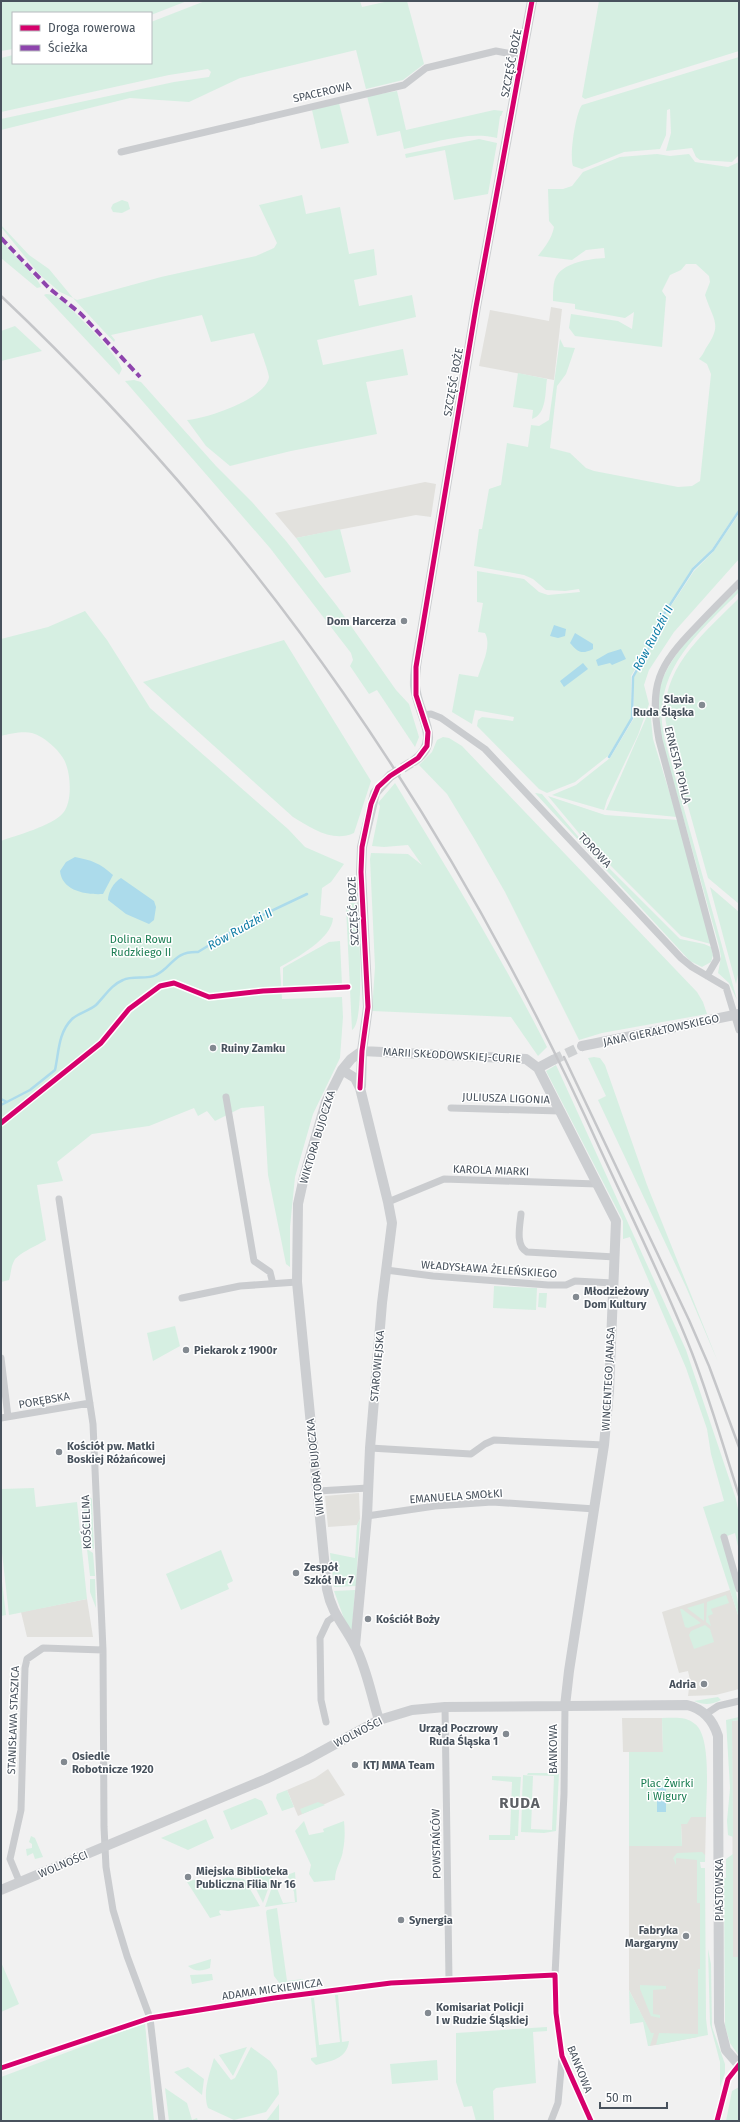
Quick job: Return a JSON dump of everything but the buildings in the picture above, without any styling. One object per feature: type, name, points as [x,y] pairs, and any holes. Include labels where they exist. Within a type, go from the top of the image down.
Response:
[{"type":"street","name":"SZCZĘŚĆ BOŻE","points":[[414,761],[423,754],[427,746],[428,732],[416,694],[416,667],[476,307],[532,1]]},
{"type":"street","name":"SPACEROWA","points":[[121,152],[404,84],[426,68],[496,51],[522,56]]},
{"type":"street","name":"ERNESTA POHLA","points":[[707,976],[717,959],[716,953],[659,740],[655,704],[659,680],[664,664],[672,652],[739,583]]},
{"type":"street","name":"TOROWA","points":[[423,715],[431,714],[441,718],[485,749],[681,958],[692,967],[726,987],[737,1014],[739,1030]]},
{"type":"street","name":"SZCZĘŚĆ BOZE","points":[[362,1051],[368,1007],[361,872],[362,847],[375,793],[390,776]]},
{"type":"street","name":"JANA GIERAŁTOWSKIEGO","points":[[582,1046],[737,1014]]},
{"type":"street","name":"MARII SKŁODOWSKIEJ-CURIE","points":[[362,1051],[526,1059],[538,1068]]},
{"type":"street","name":"WIKTORA BUJOCZKA","points":[[355,1646],[335,1616],[327,1589],[297,1282],[298,1204],[304,1177],[326,1102],[342,1070],[351,1059],[362,1051]]},
{"type":"street","name":"STAROWIEJSKA","points":[[360,1088],[362,1051]]},
{"type":"street","points":[[538,1068],[553,1060]]},
{"type":"street","name":"WINCENTEGO JANASA","points":[[538,1068],[616,1221],[609,1391],[604,1445],[570,1663],[566,1706]]},
{"type":"street","name":"STAROWIEJSKA","points":[[342,1070],[355,1078],[360,1088],[392,1223],[386,1270],[370,1448],[367,1516],[355,1646]]},
{"type":"street","points":[[226,1097],[254,1261],[270,1272],[273,1284]]},
{"type":"street","name":"JULIUSZA LIGONIA","points":[[451,1108],[560,1111]]},
{"type":"street","name":"KAROLA MIARKI","points":[[388,1202],[444,1179],[597,1184]]},
{"type":"street","name":"KOŚCIELNA","points":[[59,1199],[93,1424],[102,1650],[105,1847],[113,1910],[127,1956],[150,2018],[162,2121]]},
{"type":"street","name":"WŁADYSŁAWA ŻELEŃSKIEGO","points":[[521,1214],[519,1241],[521,1247],[526,1252],[615,1257]]},
{"type":"street","name":"WŁADYSŁAWA ŻELEŃSKIEGO","points":[[386,1270],[433,1276],[527,1284],[566,1285],[575,1281],[614,1283]]},
{"type":"street","points":[[182,1298],[224,1289],[297,1282]]},
{"type":"street","points":[[1,1358],[4,1418]]},
{"type":"street","name":"PORĘBSKA","points":[[4,1418],[90,1403]]},
{"type":"street","points":[[370,1448],[471,1454],[485,1444],[494,1440],[604,1445]]},
{"type":"street","points":[[318,1491],[368,1488]]},
{"type":"street","name":"EMANUELA SMOŁKI","points":[[367,1516],[435,1506],[492,1502],[595,1508]]},
{"type":"street","points":[[724,1537],[739,1589]]},
{"type":"street","points":[[326,1722],[321,1700],[320,1638],[328,1622],[335,1616]]},
{"type":"street","points":[[355,1646],[379,1720]]},
{"type":"street","name":"STANISŁAWA STASZICA","points":[[20,1883],[10,1859],[21,1810],[25,1668],[27,1659],[43,1648],[102,1650]]},
{"type":"street","points":[[706,1714],[718,1706],[739,1702]]},
{"type":"street","name":"WOLNOŚCI","points":[[1,1890],[293,1767],[379,1720],[416,1709],[445,1707],[688,1705],[706,1714]]},
{"type":"street","name":"BANKOWA","points":[[566,1706],[564,1794],[555,1975],[556,2013],[562,2056],[591,2121]]},
{"type":"street","name":"POWSTAŃCÓW","points":[[445,1707],[449,1980]]},
{"type":"street","name":"PIASTOWSKA","points":[[706,1714],[716,1730],[719,1746],[720,2029],[726,2050],[739,2065]]},
{"type":"street","name":"ADAMA MICKIEWICZA","points":[[1,2068],[150,2018],[360,1986],[555,1975]]},
{"type":"street","points":[[551,2121],[558,2103],[562,2056]]},
{"type":"street","points":[[718,2121],[728,2079],[739,2065]]},
{"type":"shaded area","points":[[551,307],[562,309],[554,380],[479,366],[490,310],[549,321]]},
{"type":"shaded area","points":[[425,482],[436,484],[431,517],[416,515],[296,538],[275,513]]},
{"type":"shaded area","points":[[359,1493],[360,1519],[357,1525],[328,1527],[325,1496]]},
{"type":"shaded area","points":[[730,1590],[739,1618],[739,1689],[716,1695],[688,1696],[690,1680],[688,1671],[679,1673],[662,1612]]},
{"type":"shaded area","points":[[87,1599],[93,1637],[27,1637],[21,1612]]},
{"type":"shaded area","points":[[622,1718],[662,1718],[663,1752],[623,1752]]},
{"type":"shaded area","points":[[739,1720],[739,1971],[731,1957],[733,1957],[732,1721]]},
{"type":"shaded area","points":[[328,1769],[345,1795],[298,1816],[287,1790],[315,1778]]},
{"type":"shaded area","points":[[691,1817],[706,1817],[705,1862],[697,1860],[697,1903],[700,1903],[698,2037],[650,2046],[646,2024],[629,1990],[629,1846],[682,1845],[681,1824]]},
{"type":"green space","points":[[1,1],[187,1],[152,15],[152,12],[12,12],[12,49],[1,51]]},
{"type":"green space","points":[[205,1],[360,1],[362,7],[389,1],[407,1],[424,64],[403,80],[366,89],[356,50],[240,78],[189,102],[130,98],[1,130],[1,119],[174,82],[209,77],[211,72],[208,69],[169,75],[1,112],[1,58],[12,55],[12,64],[152,64],[152,22]]},
{"type":"green space","points":[[599,1],[739,1],[739,51],[585,99],[582,97]]},
{"type":"green space","points":[[739,57],[739,155],[732,162],[700,160],[696,157],[692,148],[666,151],[671,133],[670,109],[667,110],[666,135],[660,149],[624,152],[582,169],[573,166],[572,153],[574,134],[582,105]]},
{"type":"green space","points":[[397,91],[406,130],[494,110],[503,111],[500,116],[497,138],[486,136],[462,137],[404,149],[400,131],[377,136],[367,96]]},
{"type":"green space","points":[[339,103],[349,143],[321,149],[312,110]]},
{"type":"green space","points":[[479,139],[497,143],[488,194],[454,200],[445,150],[406,158],[405,154]]},
{"type":"green space","points":[[657,154],[670,156],[689,154],[695,162],[728,167],[739,162],[739,509],[712,549],[693,567],[661,616],[648,648],[631,676],[631,718],[608,756],[575,782],[547,793],[539,789],[477,726],[478,720],[482,717],[513,721],[514,717],[475,710],[472,724],[452,712],[459,674],[478,677],[487,649],[487,638],[485,633],[478,632],[483,603],[477,602],[477,571],[524,579],[539,592],[548,595],[580,592],[579,589],[565,591],[546,590],[533,579],[524,575],[474,566],[479,529],[482,529],[489,489],[501,485],[507,443],[528,447],[531,425],[539,426],[549,420],[560,339],[564,347],[575,348],[566,374],[557,386],[550,448],[570,453],[586,468],[594,471],[678,487],[692,486],[700,481],[711,374],[707,364],[699,359],[711,340],[715,327],[715,322],[705,295],[710,282],[709,276],[696,264],[686,264],[681,270],[670,275],[662,291],[666,297],[662,347],[575,336],[569,328],[571,314],[618,321],[632,329],[634,312],[625,318],[575,309],[575,304],[553,301],[554,281],[559,273],[577,262],[605,258],[604,248],[586,250],[572,260],[538,256],[550,239],[554,227],[549,221],[548,189],[563,189],[572,186],[583,172],[620,157]]},
{"type":"green space","points":[[302,195],[306,214],[340,207],[349,254],[374,249],[377,275],[354,280],[359,306],[412,295],[416,317],[317,340],[323,365],[403,349],[408,375],[366,382],[377,434],[291,451],[230,466],[206,446],[187,420],[221,412],[247,400],[258,393],[265,385],[269,377],[254,333],[211,342],[202,315],[111,335],[115,340],[114,342],[73,298],[77,300],[161,277],[256,256],[274,248],[277,243],[259,205]]},
{"type":"green space","points":[[122,200],[128,202],[130,209],[122,213],[113,212],[111,208],[113,204]]},
{"type":"green space","points":[[1,225],[29,255],[49,269],[73,298],[60,292],[39,274],[1,227]]},
{"type":"green space","points":[[1,240],[35,278],[41,287],[37,288],[1,258]]},
{"type":"green space","points":[[44,295],[55,296],[63,301],[105,344],[119,362],[122,369],[119,375]]},
{"type":"green space","points":[[15,326],[42,351],[1,361],[1,331]]},
{"type":"green space","points":[[518,373],[547,379],[543,408],[537,416],[532,419],[533,410],[513,407]]},
{"type":"green space","points":[[134,380],[141,382],[216,466],[252,502],[286,541],[337,606],[396,690],[409,704],[419,737],[415,747],[377,690],[369,694],[350,666],[353,660],[351,653],[270,548],[125,381]]},
{"type":"green space","points":[[739,514],[739,559],[674,632],[649,670],[644,685],[649,704],[638,735],[607,800],[604,810],[552,795],[576,785],[610,758],[634,718],[634,677],[650,650],[663,618],[694,571],[713,552]]},
{"type":"green space","points":[[340,529],[351,572],[325,578],[296,538]]},
{"type":"green space","points":[[739,588],[739,592],[700,632],[678,661],[669,677],[664,694],[662,716],[664,737],[737,1000],[729,983],[718,973],[721,957],[719,946],[661,738],[658,704],[659,692],[663,677],[680,649]]},
{"type":"green space","name":"Slavia Ruda Śląska","points":[[739,598],[739,904],[708,878],[668,734],[665,713],[667,695],[672,678],[680,663],[702,635]]},
{"type":"green space","name":"Dolina Rowu Rudzkiego II","points":[[85,611],[107,640],[150,708],[288,829],[305,847],[344,864],[331,882],[322,888],[320,915],[333,918],[327,933],[312,947],[280,967],[282,999],[342,997],[343,1017],[340,1058],[313,1114],[295,1177],[290,1227],[290,1267],[286,1264],[268,1175],[264,1106],[241,1108],[215,1121],[207,1111],[198,1116],[194,1108],[149,1126],[92,1134],[57,1162],[63,1181],[37,1185],[46,1240],[16,1258],[12,1265],[9,1280],[1,1282],[1,841],[43,826],[58,818],[66,808],[70,794],[70,786],[66,763],[57,750],[45,740],[28,732],[1,736],[1,639],[48,627]]},
{"type":"green space","points":[[284,640],[371,781],[354,833],[346,836],[322,833],[293,817],[143,682]]},
{"type":"green space","points":[[650,709],[653,739],[677,817],[606,810]]},
{"type":"green space","points":[[443,737],[449,738],[462,746],[697,992],[703,1002],[707,1014],[602,1033],[579,1040],[505,892],[475,840],[447,794],[419,765],[432,752],[437,740]]},
{"type":"green space","points":[[395,783],[474,914],[547,1047],[538,1056],[511,1017],[372,1011],[375,967],[370,859],[371,853],[408,854],[422,865],[408,845],[384,847],[372,846],[380,806],[378,803]]},
{"type":"green space","points":[[535,793],[542,794],[582,841],[680,939],[711,947],[713,955],[711,962],[702,967],[690,961]]},
{"type":"green space","points":[[548,796],[605,815],[678,820],[711,944],[681,936],[583,838]]},
{"type":"green space","points":[[710,887],[739,912],[739,970],[736,984]]},
{"type":"green space","points":[[351,903],[358,903],[360,971],[359,1009],[356,1023],[352,1030],[346,907]]},
{"type":"green space","points":[[340,941],[342,985],[283,988],[283,968],[329,942]]},
{"type":"green space","points":[[588,1058],[600,1058],[605,1065],[647,1185],[718,1362],[686,1287],[598,1100],[606,1096]]},
{"type":"green space","points":[[556,1065],[686,1350],[736,1499],[739,1515],[739,1551],[735,1533],[722,1538],[735,1588],[739,1608],[739,1618],[703,1507],[724,1501],[711,1454],[707,1429],[686,1368],[630,1237],[623,1239],[623,1221],[546,1071]]},
{"type":"green space","points":[[494,1286],[537,1288],[536,1310],[493,1308]]},
{"type":"green space","points":[[539,1293],[547,1293],[546,1308],[538,1307]]},
{"type":"green space","points":[[175,1326],[180,1346],[153,1361],[147,1333]]},
{"type":"green space","points":[[34,1488],[36,1507],[77,1502],[87,1599],[9,1615],[1,1544],[1,1489]]},
{"type":"green space","points":[[91,1498],[94,1549],[87,1546],[83,1499]]},
{"type":"green space","points":[[360,1519],[356,1586],[334,1587],[330,1553],[355,1558],[357,1525]]},
{"type":"green space","points":[[87,1549],[93,1553],[95,1576],[90,1576]]},
{"type":"green space","points":[[221,1550],[233,1581],[227,1584],[229,1589],[181,1610],[166,1574]]},
{"type":"green space","points":[[1,1573],[6,1615],[1,1616]]},
{"type":"green space","points":[[90,1579],[95,1579],[96,1608],[90,1592]]},
{"type":"green space","points":[[355,1590],[351,1629],[346,1624],[334,1591]]},
{"type":"green space","points":[[726,1595],[729,1603],[711,1609],[713,1614],[708,1616],[711,1626],[706,1622],[707,1602]]},
{"type":"green space","points":[[704,1603],[704,1621],[687,1608]]},
{"type":"green space","points":[[680,1609],[701,1623],[688,1628],[685,1627]]},
{"type":"green space","points":[[705,1625],[710,1629],[714,1642],[694,1649],[689,1635],[691,1631]]},
{"type":"green space","points":[[718,1697],[721,1700],[711,1704],[704,1704],[694,1701]]},
{"type":"green space","points":[[739,1717],[739,1720],[732,1721],[733,1837],[728,1835],[727,1821],[730,1788],[726,1720]]},
{"type":"green space","name":"Plac Żwirki i Wigury","points":[[662,1718],[680,1718],[691,1721],[700,1731],[704,1741],[707,1768],[706,1817],[691,1817],[687,1824],[681,1824],[682,1846],[629,1846],[629,1752],[663,1752]]},
{"type":"green space","points":[[528,1773],[559,1774],[556,1831],[544,1833],[521,1832],[522,1802],[532,1803],[531,1829],[552,1830],[554,1776],[527,1775]]},
{"type":"green space","points":[[523,1775],[533,1776],[532,1800],[522,1800]]},
{"type":"green space","points":[[492,1776],[521,1777],[519,1807],[511,1807],[512,1782],[492,1780]]},
{"type":"green space","points":[[287,1790],[294,1807],[282,1811],[276,1798],[277,1794]]},
{"type":"green space","points":[[255,1798],[262,1801],[268,1814],[231,1830],[223,1811]]},
{"type":"green space","points":[[318,1802],[325,1805],[302,1814],[300,1809]]},
{"type":"green space","points":[[511,1809],[519,1810],[518,1836],[515,1836],[515,1840],[489,1840],[489,1835],[510,1835]]},
{"type":"green space","points":[[206,1819],[214,1838],[188,1850],[161,1838]]},
{"type":"green space","points":[[304,1821],[309,1835],[324,1832],[323,1829],[344,1821],[344,1847],[336,1871],[335,1880],[314,1882],[309,1874],[311,1865],[295,1831]]},
{"type":"green space","points":[[31,1836],[35,1838],[43,1857],[35,1859],[33,1853],[27,1856],[26,1849],[32,1848],[32,1844],[29,1842]]},
{"type":"green space","points":[[702,1852],[705,1855],[705,1862],[700,1862],[701,1868],[705,1868],[706,2019],[708,2035],[656,2045],[659,2033],[698,2034],[700,1903],[697,1903],[697,1860],[676,1858],[676,1865],[673,1858],[677,1853]]},
{"type":"green space","points":[[733,1854],[733,1957],[739,1957],[739,2056],[730,2043],[725,2026],[724,1878],[726,1878],[726,1859]]},
{"type":"green space","points":[[269,1872],[272,1878],[263,1903],[251,1879]]},
{"type":"green space","points":[[295,1872],[297,1902],[265,1907],[274,1881],[283,1903],[295,1902],[294,1892],[287,1875]]},
{"type":"green space","points":[[228,1877],[244,1879],[260,1906],[228,1911],[220,1910],[219,1912],[221,1915],[210,1918],[187,1882],[199,1878],[203,1888]]},
{"type":"green space","points":[[277,1908],[287,1981],[303,1979],[302,1987],[284,1989],[274,1976],[266,1912],[267,1910]]},
{"type":"green space","points":[[708,1949],[711,1964],[712,2027],[725,2064],[725,2073],[720,2087],[720,2062],[710,2024]]},
{"type":"green space","points":[[211,1959],[210,1968],[207,1969],[196,1970],[188,1966]]},
{"type":"green space","points":[[1,1962],[19,2004],[1,2012]]},
{"type":"green space","points":[[212,1974],[213,1980],[192,1984],[190,1975]]},
{"type":"green space","points":[[640,1985],[666,1986],[666,1989],[653,1990],[653,2014],[660,2015],[660,2018],[651,2016],[640,1989]]},
{"type":"green space","points":[[629,1990],[651,2033],[654,2033],[650,2046],[648,2046],[643,2022],[630,2024]]},
{"type":"green space","points":[[335,1995],[338,1995],[342,2042],[349,2041],[348,2047],[342,2055],[337,2058],[316,2065],[311,2060],[311,2058],[317,2057],[311,1998],[314,1998],[319,2045],[340,2042]]},
{"type":"green space","points":[[145,2023],[154,2121],[1,2121],[1,2077]]},
{"type":"green space","points":[[547,2027],[547,2031],[533,2032],[536,2083],[496,2088],[493,2091],[494,2120],[546,2120],[476,2121],[472,2106],[464,2107],[456,2082],[456,2033]]},
{"type":"green space","points":[[247,2047],[233,2076],[219,2055]]},
{"type":"green space","points":[[251,2047],[270,2061],[277,2071],[279,2094],[266,2112],[234,2120],[208,2108],[206,2102],[207,2083],[214,2058],[231,2080],[235,2078]]},
{"type":"green space","points":[[437,2060],[438,2080],[392,2084],[390,2064]]},
{"type":"green space","points":[[188,2067],[204,2079],[202,2095],[174,2072]]},
{"type":"green space","points":[[739,2087],[739,2121],[726,2121],[732,2091]]},
{"type":"green space","points":[[165,2088],[187,2103],[192,2120],[197,2118],[198,2121],[169,2121]]},
{"type":"green space","points":[[279,2104],[279,2121],[266,2121]]},
{"type":"water","points":[[554,625],[566,629],[565,636],[558,638],[550,636]]},
{"type":"water","points":[[575,633],[593,644],[593,649],[580,652],[575,649],[570,643]]},
{"type":"water","points":[[621,649],[626,659],[612,665],[610,663],[598,666],[596,660],[608,653]]},
{"type":"water","points":[[583,663],[588,669],[564,687],[560,681]]},
{"type":"water","points":[[75,857],[86,859],[95,863],[113,875],[103,894],[89,894],[82,892],[65,883],[60,871],[66,862]]},
{"type":"water","points":[[121,878],[154,901],[156,907],[154,920],[149,924],[126,914],[108,900],[112,888]]},
{"type":"water","points":[[657,1787],[666,1788],[666,1812],[657,1812]]},
{"type":"waterway","name":"Rów Rudzki II","points":[[609,757],[632,718],[633,677],[649,648],[662,617],[693,569],[713,550],[739,511]]},
{"type":"waterway","name":"Rów Rudzki II","points":[[1,1105],[30,1090],[55,1070],[60,1043],[67,1024],[74,1017],[96,1005],[119,982],[131,978],[156,975],[162,972],[183,954],[198,952],[244,924],[307,894]]},
{"type":"waterway","name":"Rów Rudzki II","points":[[1,1099],[7,1102]]},
{"type":"tunnel","points":[[390,776],[414,761]]},
{"type":"tunnel","points":[[553,1060],[582,1046]]},
{"type":"railway","points":[[1,296],[96,390],[184,488],[267,589],[344,694],[415,802],[482,914],[543,1030],[648,1251],[682,1327],[699,1371],[739,1496]]},
{"type":"railway","points":[[564,1057],[689,1320],[709,1366],[739,1447]]},
{"type":"marked path","points":[[1,238],[49,288],[81,314],[140,377]]},
{"type":"cycle path","points":[[360,1088],[362,1051],[368,1007],[361,872],[362,847],[371,804],[378,787],[390,776],[418,758],[427,746],[428,732],[416,695],[416,667],[476,307],[532,1]]},
{"type":"cycle path","points":[[1,1123],[101,1043],[129,1009],[160,986],[174,983],[209,997],[263,991],[348,987]]},
{"type":"cycle path","points":[[1,2068],[150,2018],[274,1998],[391,1983],[555,1975],[556,2013],[562,2056],[591,2121]]},
{"type":"cycle path","points":[[717,2121],[728,2079],[739,2065]]},
{"type":"place","name":"Dom Harcerza","points":[[404,621]]},
{"type":"place","name":"Slavia Ruda Śląska","points":[[702,705]]},
{"type":"place","name":"Ruiny Zamku","points":[[213,1048]]},
{"type":"place","name":"Młodzieżowy Dom Kultury","points":[[576,1297]]},
{"type":"place","name":"Piekarok z 1900r","points":[[186,1350]]},
{"type":"place","name":"Kościół pw. Matki Boskiej Różańcowej","points":[[59,1452]]},
{"type":"place","name":"Zespół Szkół Nr 7","points":[[296,1573]]},
{"type":"place","name":"Kościół Boży","points":[[368,1619]]},
{"type":"place","name":"Adria","points":[[704,1684]]},
{"type":"place","name":"Urząd Poczrowy Ruda Śląska 1","points":[[506,1734]]},
{"type":"place","name":"Osiedle Robotnicze 1920","points":[[64,1762]]},
{"type":"place","name":"KTJ MMA Team","points":[[355,1765]]},
{"type":"place","name":"Miejska Biblioteka Publiczna Filia Nr 16","points":[[188,1877]]},
{"type":"place","name":"Synergia","points":[[401,1920]]},
{"type":"place","name":"Fabryka Margaryny","points":[[686,1936]]},
{"type":"place","name":"Komisariat Policji I w Rudzie Śląskiej","points":[[428,2013]]},
{"type":"district","name":"RUDA","points":[[520,1803]]}]
